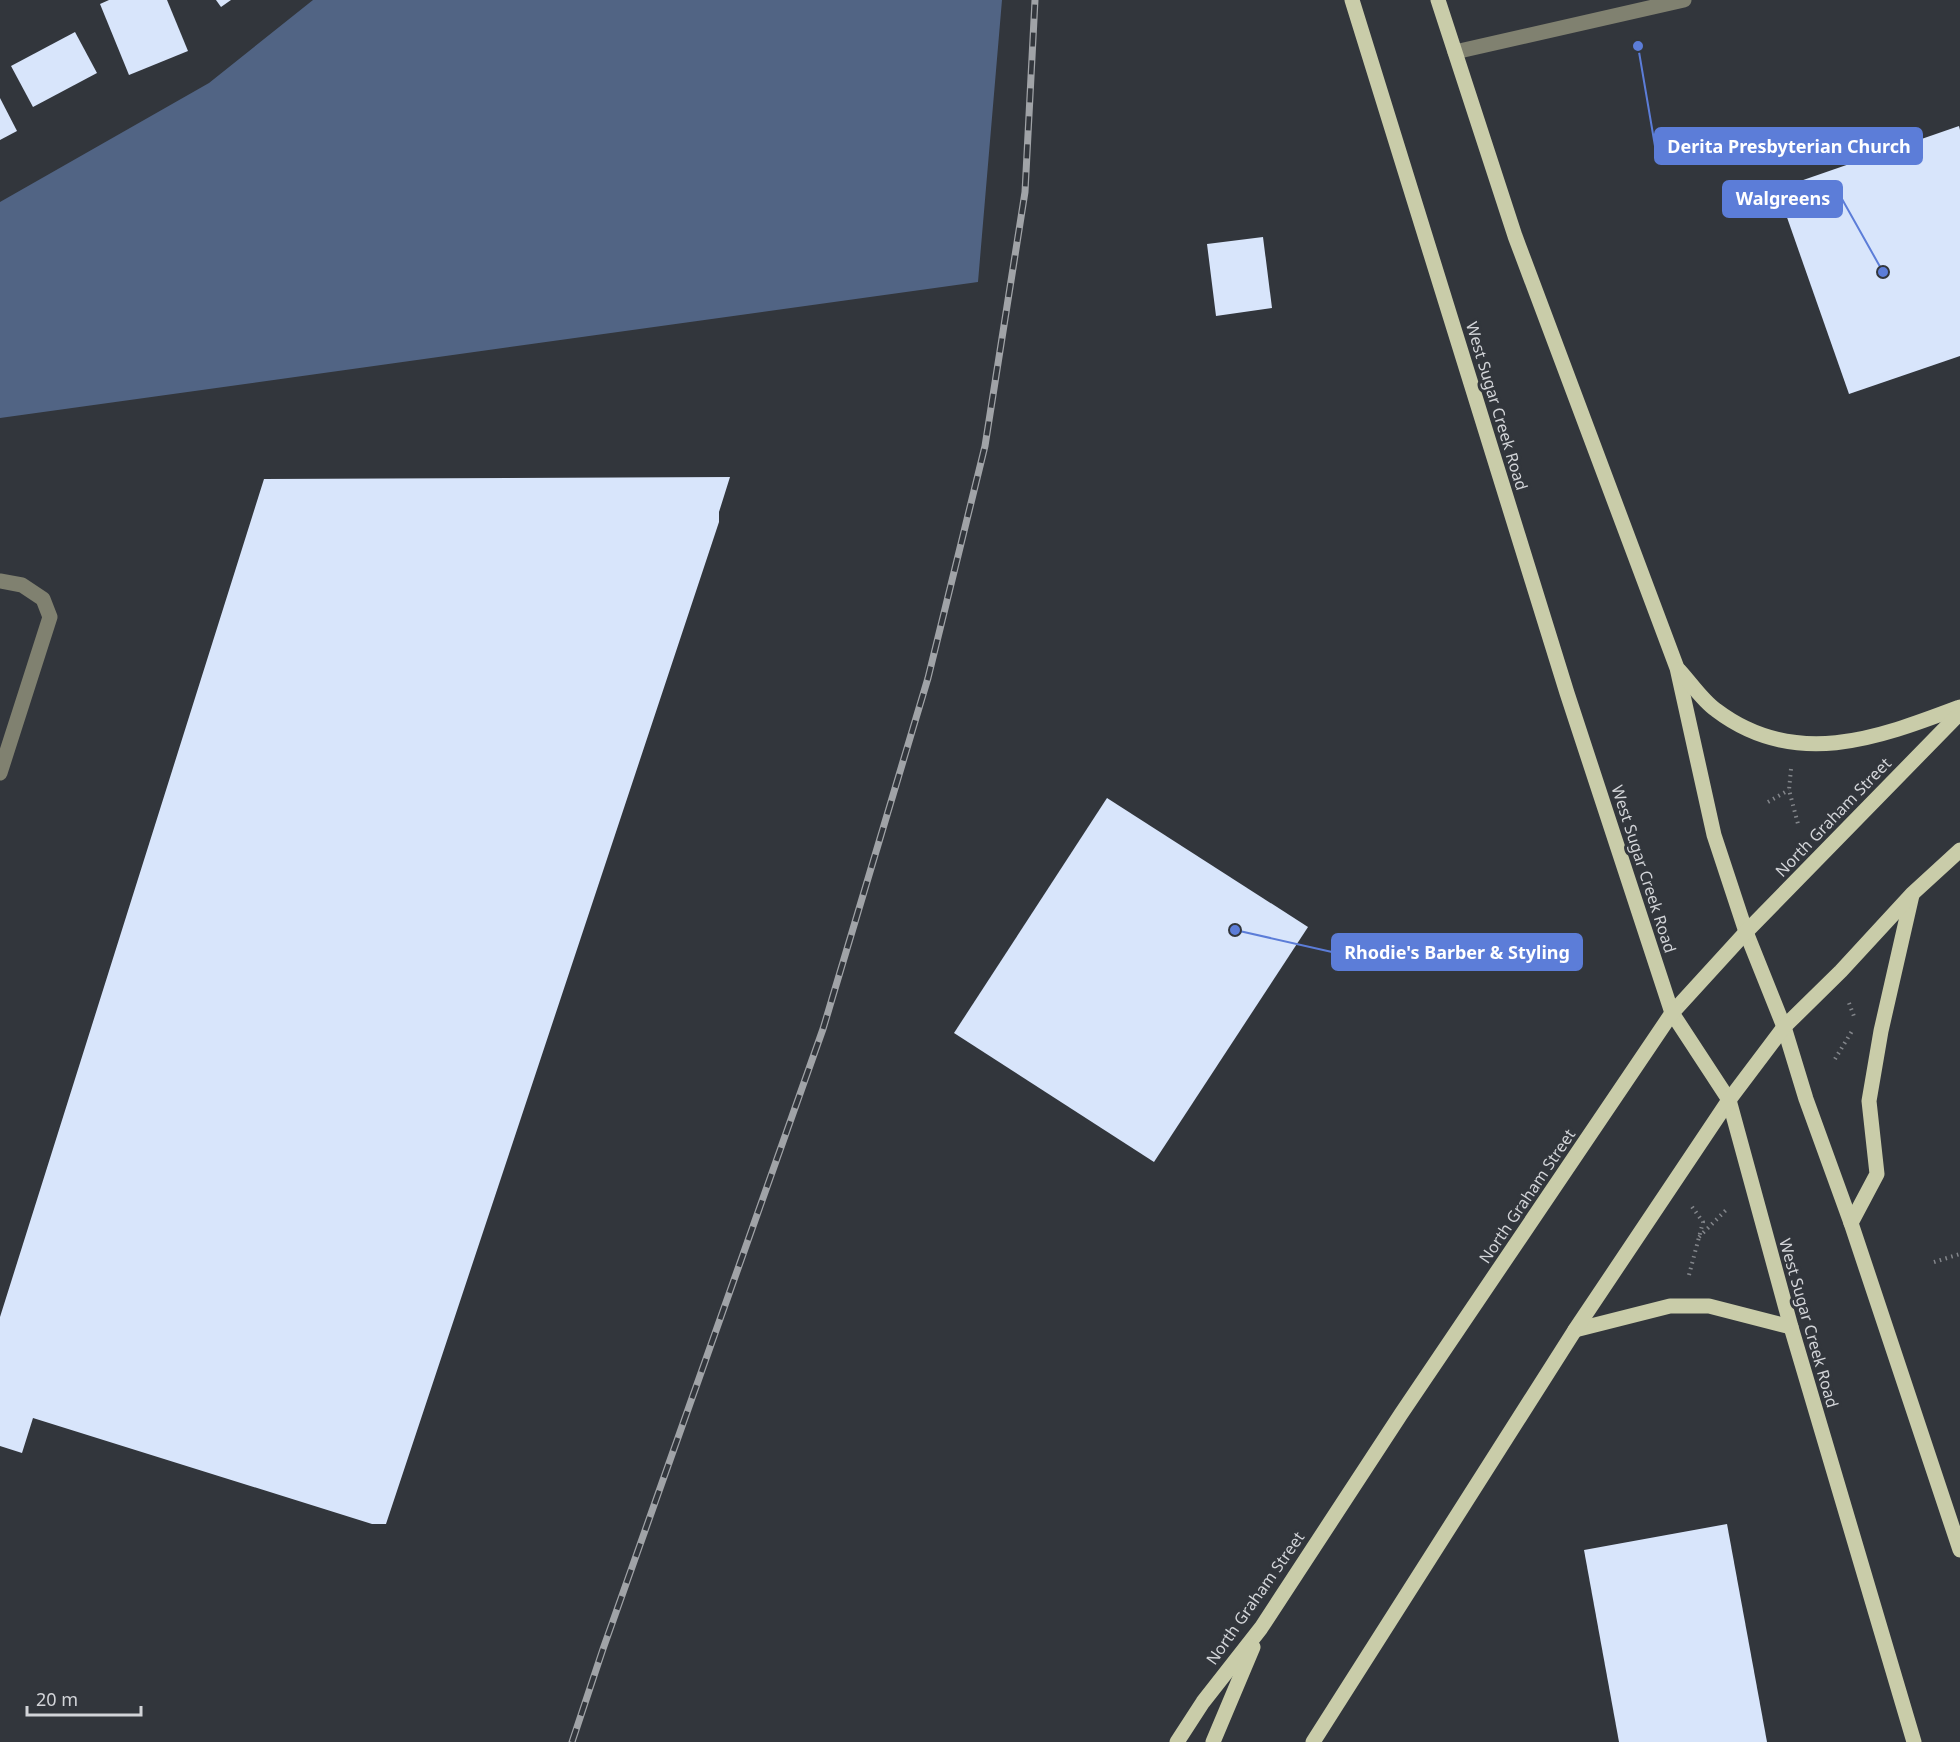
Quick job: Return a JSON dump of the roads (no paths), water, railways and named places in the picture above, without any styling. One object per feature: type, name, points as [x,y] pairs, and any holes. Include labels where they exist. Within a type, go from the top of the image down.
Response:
[{"type":"main road","name":"West Sugar Creek Road","points":[[1352,0],[1567,693],[1672,1013],[1729,1100],[1791,1327],[1914,1742]]},
{"type":"main road","points":[[1438,0],[1515,236],[1677,668],[1714,835],[1746,932],[1784,1027],[1806,1099],[1851,1223],[1960,1550]]},
{"type":"main road","points":[[1677,668],[1715,710],[1748,730],[1773,739],[1815,745],[1893,732],[1960,707]]},
{"type":"main road","name":"North Graham Street","points":[[1177,1742],[1203,1702],[1261,1628],[1401,1414],[1672,1013],[1746,932],[1960,713]]},
{"type":"main road","points":[[1313,1742],[1575,1330],[1729,1100],[1784,1027],[1912,894],[1960,850]]},
{"type":"main road","points":[[1851,1223],[1877,1173],[1869,1101],[1881,1031],[1912,894]]},
{"type":"main road","points":[[1575,1330],[1670,1306],[1709,1306],[1791,1327]]},
{"type":"main road","points":[[1213,1742],[1261,1628]]},
{"type":"lane","points":[[1455,52],[1684,0]]},
{"type":"lane","points":[[0,581],[22,585],[43,599],[50,617],[0,772]]},
{"type":"railway","points":[[572,1742],[823,1029],[928,678],[985,446],[1025,192],[1035,0]]},
{"type":"place","name":"Derita Presbyterian Church","points":[[1638,46]]},
{"type":"place","name":"Walgreens","points":[[1883,272]]},
{"type":"place","name":"Rhodie's Barber & Styling","points":[[1235,930]]}]
